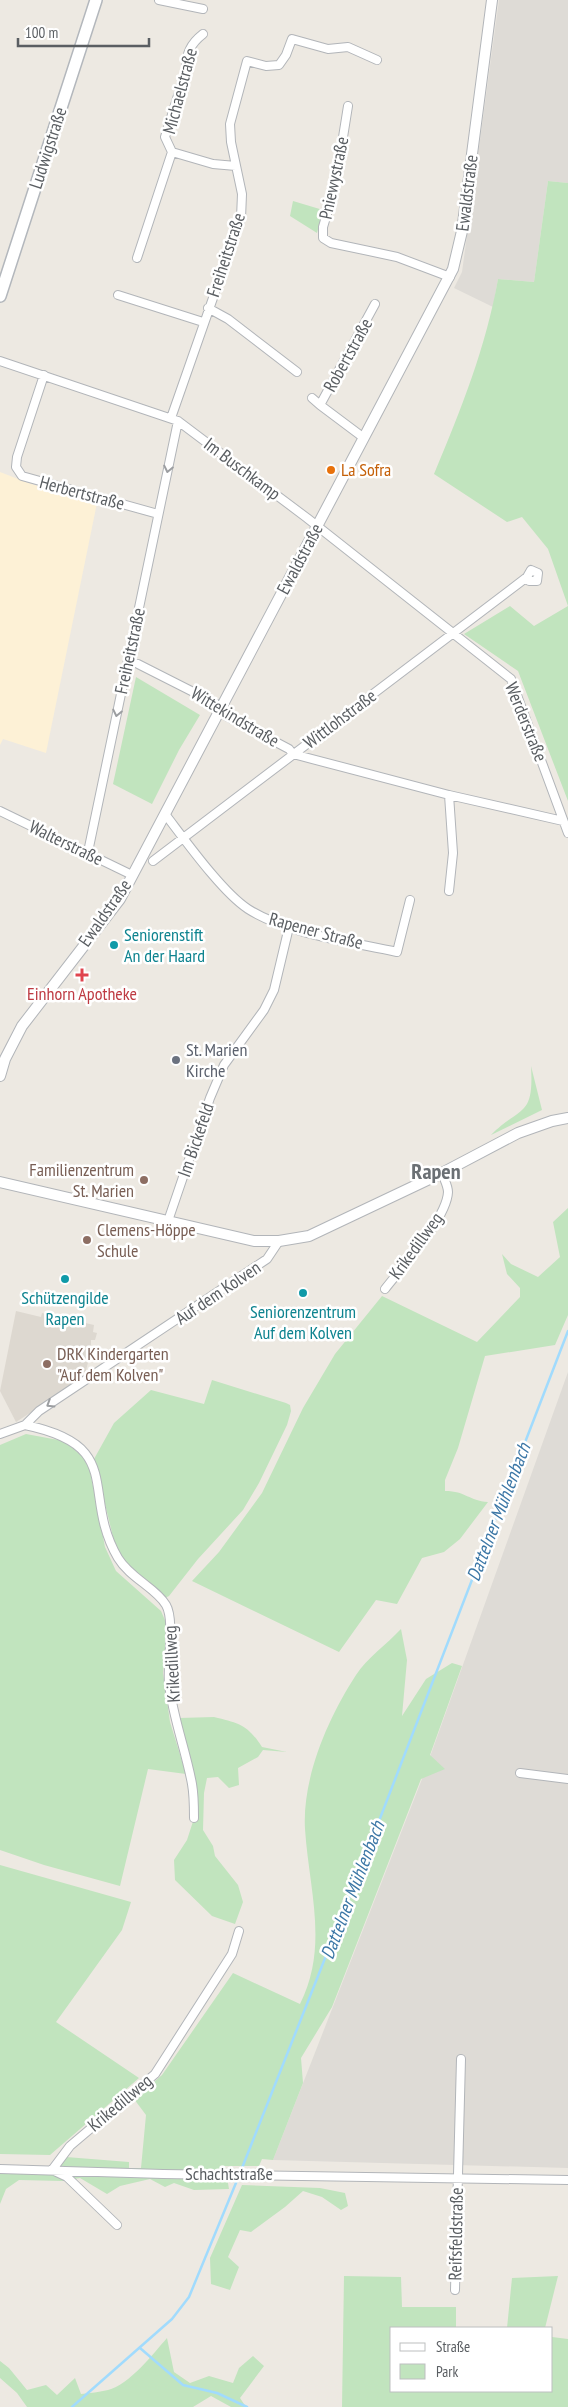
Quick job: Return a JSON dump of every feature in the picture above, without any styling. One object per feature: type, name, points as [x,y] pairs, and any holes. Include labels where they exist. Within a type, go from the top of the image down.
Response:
[{"type":"main road","name":"Ludwigstraße","points":[[0,296],[96,0]]},
{"type":"street","points":[[159,0],[203,9]]},
{"type":"street","name":"Ewaldstraße","points":[[0,1076],[5,1059],[22,1026],[120,899],[450,277],[460,247],[492,0]]},
{"type":"street","name":"Michaelstraße","points":[[137,258],[172,152],[165,138],[186,70],[186,60],[192,42],[203,34]]},
{"type":"street","name":"Freiheitstraße","points":[[88,852],[158,514],[174,419],[203,322],[241,218],[242,194],[230,124],[247,61],[266,66],[279,65],[286,55],[292,39],[328,49],[348,47],[377,60]]},
{"type":"street","name":"Pniewystraße","points":[[348,106],[335,186],[323,227],[323,238],[331,243],[398,256],[450,277]]},
{"type":"street","name":"Michaelstraße","points":[[172,152],[213,164],[236,166]]},
{"type":"street","points":[[118,295],[203,322]]},
{"type":"street","name":"Robertstraße","points":[[320,405],[375,304]]},
{"type":"street","points":[[208,308],[228,320],[297,372]]},
{"type":"street","name":"Im Buschkamp","points":[[0,361],[174,419],[318,527],[453,633]]},
{"type":"street","name":"Herbertstraße","points":[[44,375],[17,457],[16,467],[22,476],[158,514]]},
{"type":"street","name":"Robertstraße","points":[[312,398],[364,438]]},
{"type":"street","name":"Wittlohstraße","points":[[153,861],[527,577]]},
{"type":"street","name":"Werderstraße","points":[[453,633],[511,679],[568,833]]},
{"type":"street","name":"Wittekindstraße","points":[[138,664],[215,703],[219,712],[289,749],[294,754],[449,795],[563,821]]},
{"type":"street","points":[[449,795],[453,853],[449,891]]},
{"type":"street","name":"Walterstraße","points":[[0,811],[132,875]]},
{"type":"street","name":"Rapener Straße","points":[[165,814],[222,885],[246,908],[269,921],[397,952],[410,900]]},
{"type":"street","name":"Im Bickefeld","points":[[168,1221],[207,1107],[224,1065],[264,1010],[274,990],[289,927]]},
{"type":"street","points":[[0,1182],[254,1241],[279,1241],[309,1236],[328,1228],[442,1173],[518,1133],[552,1121],[568,1118]]},
{"type":"street","name":"Krikedillweg","points":[[385,1289],[436,1222],[445,1206],[448,1190],[442,1173]]},
{"type":"street","name":"Auf dem Kolven","points":[[0,1434],[25,1425],[39,1411],[78,1387],[267,1259],[279,1241]]},
{"type":"street","name":"Krikedillweg","points":[[25,1425],[66,1436],[81,1446],[91,1461],[111,1544],[118,1558],[127,1571],[166,1605],[170,1617],[169,1684],[193,1786],[194,1818]]},
{"type":"street","points":[[520,1773],[568,1779]]},
{"type":"street","name":"Krikedillweg","points":[[52,2170],[70,2146],[155,2074],[232,1954],[239,1931]]},
{"type":"street","points":[[457,2177],[461,2059]]},
{"type":"street","name":"Schachtstraße","points":[[0,2169],[568,2180]]},
{"type":"street","points":[[52,2170],[67,2177],[117,2225]]},
{"type":"street","name":"Reifsfeldstraße","points":[[454,2290],[457,2177]]},
{"type":"shaded area","points":[[499,0],[568,0],[568,183],[548,181],[534,282],[498,279],[493,307],[454,288],[462,272]]},
{"type":"shaded area","points":[[0,472],[31,484],[97,503],[46,753],[3,739],[0,745]]},
{"type":"shaded area","name":"DRK Kindergarten \"Auf dem Kolven\"","points":[[16,1311],[41,1317],[42,1313],[94,1325],[93,1332],[97,1333],[95,1340],[91,1340],[91,1351],[84,1378],[16,1422],[0,1391]]},
{"type":"shaded area","points":[[568,1372],[568,2168],[273,2160],[422,1779]]},
{"type":"green space","points":[[548,181],[568,183],[568,606],[548,549],[522,517],[507,522],[434,474],[480,354],[498,279],[534,282]]},
{"type":"green space","points":[[293,201],[323,210],[317,233],[290,216]]},
{"type":"green space","points":[[510,606],[534,626],[568,606],[568,801],[518,671],[464,634]]},
{"type":"green space","points":[[136,677],[200,715],[179,750],[152,804],[113,784]]},
{"type":"green space","points":[[531,1066],[542,1110],[491,1135],[518,1114],[528,1103]]},
{"type":"green space","points":[[568,1208],[568,1315],[555,1345],[485,1356],[458,1448],[445,1480],[445,1491],[452,1491],[476,1500],[488,1502],[460,1539],[444,1552],[422,1558],[397,1604],[376,1600],[339,1652],[192,1581],[219,1552],[262,1493],[303,1408],[335,1354],[382,1296],[477,1342],[520,1297],[520,1288],[507,1274],[502,1254],[511,1264],[538,1277],[560,1257],[553,1222]]},
{"type":"green space","points":[[212,1380],[286,1403],[290,1405],[291,1411],[287,1425],[259,1483],[243,1510],[198,1559],[169,1596],[165,1598],[128,1566],[117,1553],[94,1459],[114,1423],[151,1390],[204,1404]]},
{"type":"green space","points":[[26,1434],[64,1441],[88,1461],[105,1547],[116,1571],[161,1611],[167,1625],[163,1673],[170,1722],[186,1774],[148,1769],[120,1886],[44,1865],[0,1850],[0,1445]]},
{"type":"green space","points":[[401,1629],[407,1660],[402,1716],[426,1679],[452,1663],[462,1666],[430,1755],[445,1769],[421,1779],[332,2007],[301,2058],[303,2083],[273,2160],[262,2159],[259,2166],[225,2166],[229,2189],[194,2190],[174,2183],[165,2187],[150,2179],[120,2186],[107,2194],[80,2178],[62,2181],[19,2180],[6,2189],[0,2204],[0,2168],[49,2168],[66,2157],[129,2162],[129,2168],[141,2168],[146,2115],[134,2099],[162,2075],[233,1973],[300,2004],[309,1982],[314,1961],[315,1918],[305,1829],[305,1810],[312,1769],[327,1729],[356,1675],[371,1657]]},
{"type":"green space","points":[[214,1717],[230,1721],[247,1729],[262,1747],[287,1752],[263,1750],[258,1757],[238,1768],[239,1785],[229,1788],[218,1777],[207,1778],[204,1793],[203,1830],[213,1846],[215,1856],[238,1885],[243,1902],[235,1924],[212,1916],[175,1880],[174,1860],[187,1840],[198,1806],[195,1780],[179,1718]]},
{"type":"green space","points":[[0,1865],[131,1902],[122,1930],[56,2022],[139,2078],[50,2155],[0,2154]]},
{"type":"green space","points":[[242,2185],[320,2188],[345,2193],[348,2206],[341,2210],[322,2197],[303,2191],[251,2232],[240,2230],[228,2257],[239,2267],[230,2290],[211,2284],[210,2258]]},
{"type":"green space","points":[[344,2276],[401,2277],[402,2307],[456,2307],[456,2327],[390,2327],[390,2392],[553,2392],[553,2337],[568,2339],[568,2407],[342,2407]]},
{"type":"green space","points":[[558,2276],[545,2327],[507,2327],[512,2278]]},
{"type":"green space","points":[[167,2338],[174,2372],[190,2383],[209,2376],[233,2383],[239,2368],[253,2356],[264,2366],[240,2398],[246,2407],[231,2407],[211,2396],[193,2407],[27,2407],[17,2393],[0,2378],[0,2361],[9,2368],[27,2390],[46,2385],[57,2395],[75,2378],[81,2394],[108,2390],[132,2376]]},
{"type":"waterway","name":"Dattelner Mühlenbach","points":[[240,2173],[362,1865],[568,1331]]},
{"type":"waterway","name":"Dattelner Mühlenbach","points":[[72,2407],[172,2319],[189,2297],[238,2178]]},
{"type":"waterway","points":[[140,2348],[183,2385],[217,2393],[247,2407]]},
{"type":"place","name":"La Sofra","points":[[331,470]]},
{"type":"place","name":"Seniorenstift An der Haard","points":[[114,945]]},
{"type":"place","name":"Einhorn Apotheke","points":[[82,975]]},
{"type":"place","name":"St. Marien Kirche","points":[[176,1060]]},
{"type":"place","name":"Familienzentrum St. Marien","points":[[144,1180]]},
{"type":"place","name":"Clemens-Höppe Schule","points":[[87,1240]]},
{"type":"place","name":"Schützengilde Rapen","points":[[65,1279]]},
{"type":"place","name":"Seniorenzentrum Auf dem Kolven","points":[[303,1293]]},
{"type":"place","name":"DRK Kindergarten \"Auf dem Kolven\"","points":[[47,1364]]},
{"type":"district","name":"Rapen","points":[[436,1171]]}]
